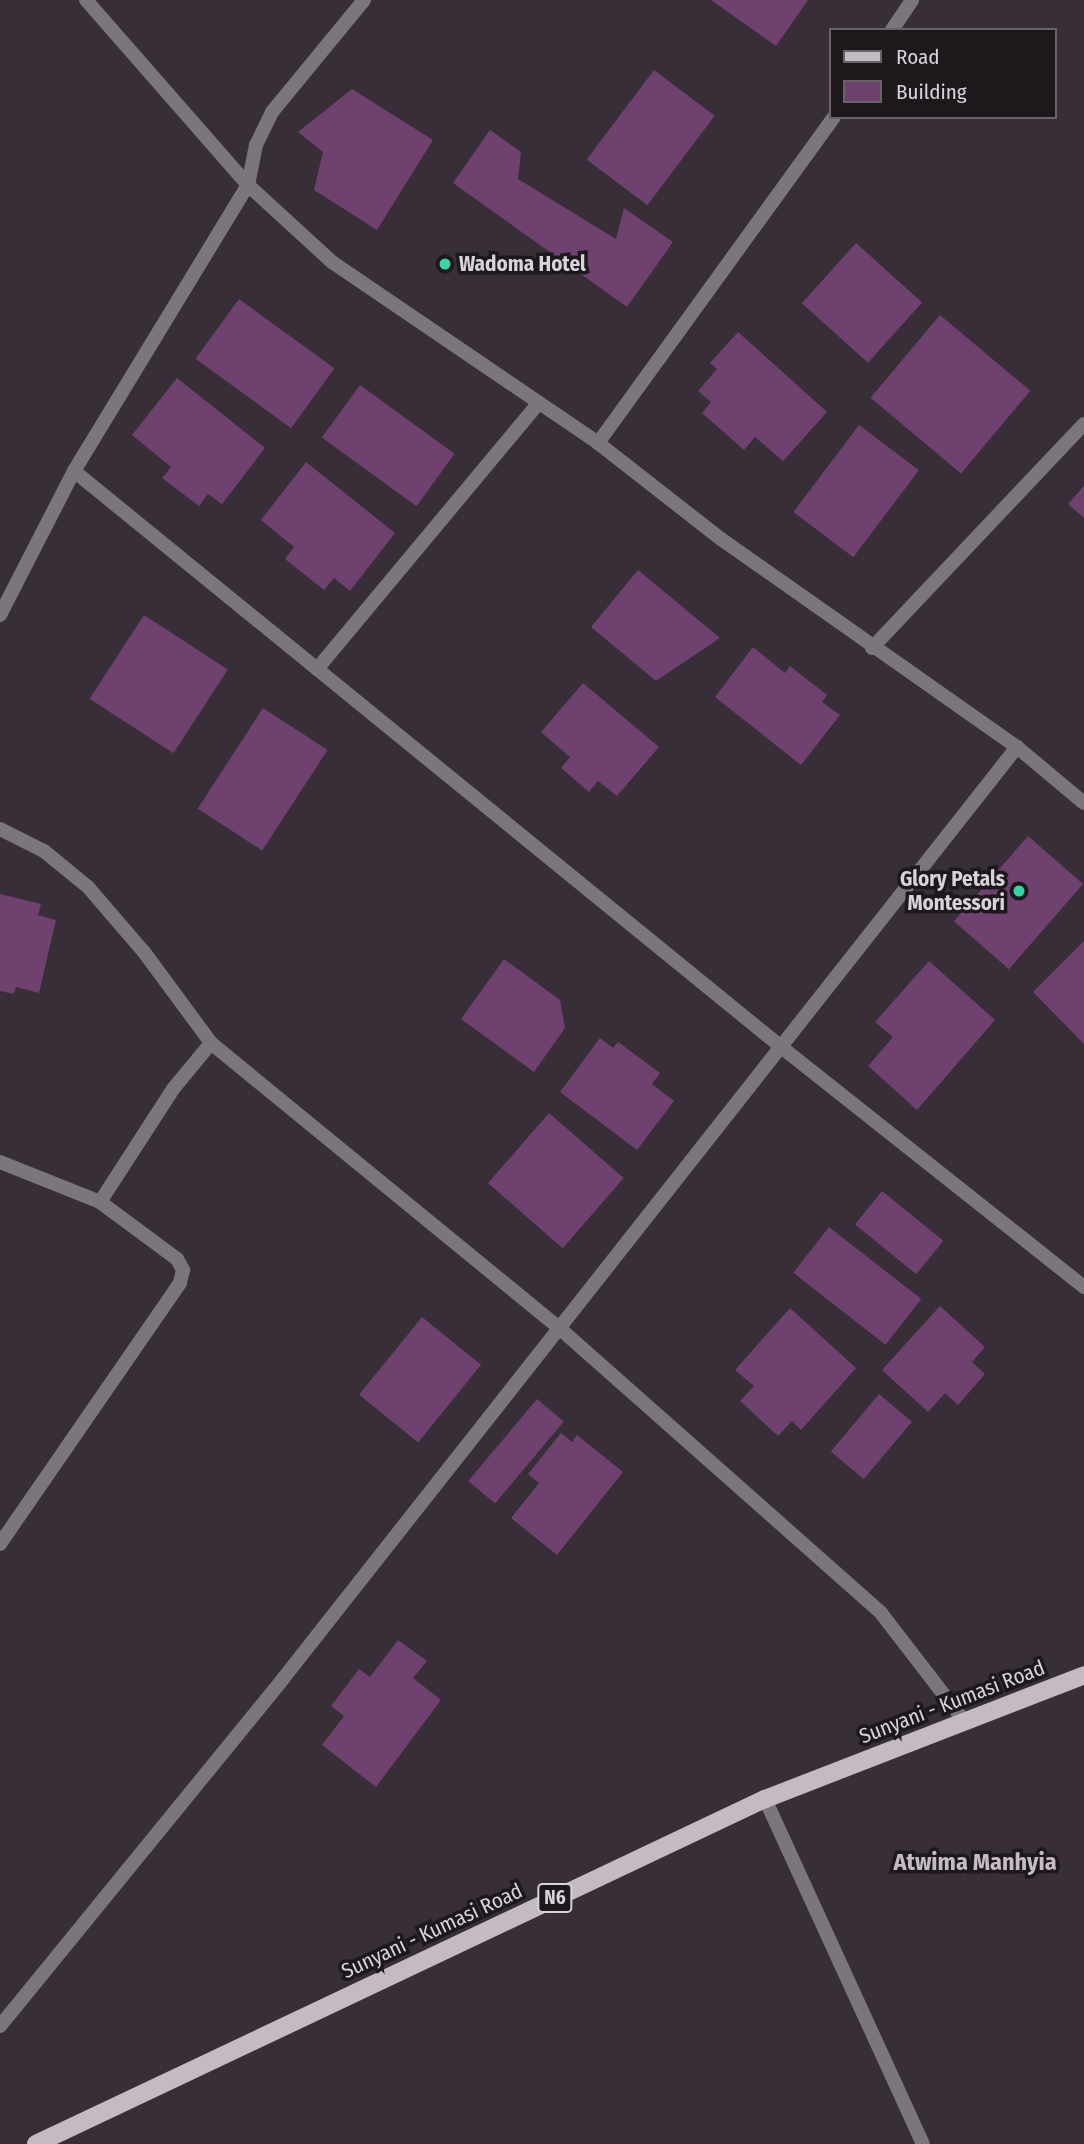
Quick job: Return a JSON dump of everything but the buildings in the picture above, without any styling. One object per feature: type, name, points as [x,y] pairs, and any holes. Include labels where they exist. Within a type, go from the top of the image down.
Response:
[{"type":"main road","name":"Sunyani - Kumasi Road","points":[[36,2144],[765,1799],[1084,1675]]},
{"type":"street","points":[[86,0],[248,185],[332,262],[598,443],[872,648],[1017,747],[1084,803]]},
{"type":"street","points":[[0,615],[74,471],[248,185],[256,145],[272,112],[364,0]]},
{"type":"street","points":[[893,28],[912,0]]},
{"type":"street","points":[[598,443],[833,119]]},
{"type":"street","points":[[317,669],[539,403]]},
{"type":"street","points":[[872,648],[1084,424]]},
{"type":"street","points":[[74,471],[780,1046],[1084,1287]]},
{"type":"street","points":[[0,2026],[282,1680],[557,1326],[1017,747]]},
{"type":"street","points":[[0,829],[44,851],[88,887],[144,952],[211,1043],[557,1326],[881,1613],[965,1722]]},
{"type":"street","points":[[100,1202],[173,1089],[211,1043]]},
{"type":"street","points":[[0,1162],[100,1202],[177,1259],[183,1270],[180,1283],[0,1544]]},
{"type":"street","points":[[765,1799],[923,2144]]},
{"type":"place","name":"Wadoma Hotel","points":[[445,264]]},
{"type":"place","name":"Glory Petals Montessori","points":[[1019,891]]},
{"type":"district","name":"Atwima Manhyia","points":[[975,1863]]}]
